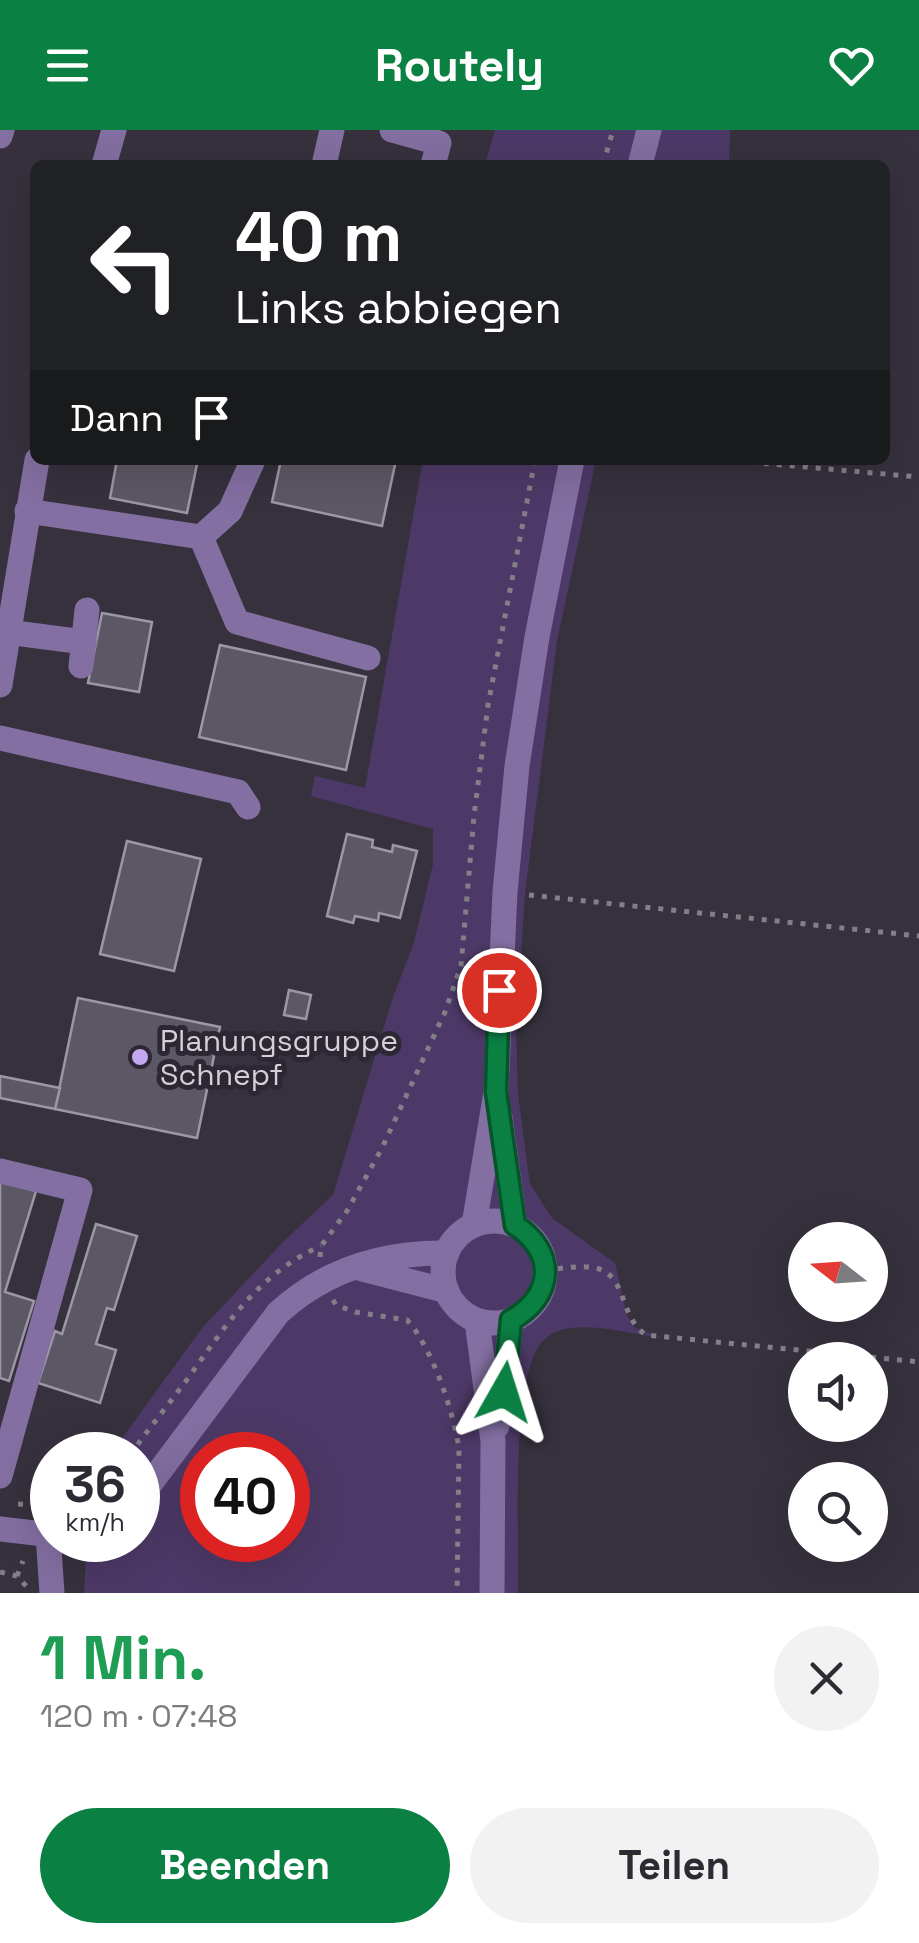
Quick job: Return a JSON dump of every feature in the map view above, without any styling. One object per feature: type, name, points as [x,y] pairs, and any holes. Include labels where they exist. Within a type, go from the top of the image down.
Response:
[{"type":"street","points":[[105,160],[114,130]]},
{"type":"street","points":[[325,160],[332,130]]},
{"type":"street","points":[[392,130],[439,143],[434,160]]},
{"type":"street","points":[[641,160],[649,130]]},
{"type":"street","points":[[0,684],[7,632],[10,547],[27,512],[36,465]]},
{"type":"street","points":[[201,537],[230,511],[251,465]]},
{"type":"street","points":[[474,1225],[496,1092],[505,892],[517,766],[571,465]]},
{"type":"street","points":[[27,512],[201,537]]},
{"type":"street","points":[[201,537],[237,622],[368,658]]},
{"type":"street","points":[[7,632],[82,654],[87,610]]},
{"type":"street","points":[[0,738],[238,792],[248,806]]},
{"type":"street","points":[[496,1092],[515,1225]]},
{"type":"street","points":[[0,1170],[80,1190],[0,1476]]},
{"type":"street","points":[[502,1221],[515,1225],[536,1243],[545,1270],[544,1286],[537,1300],[511,1320],[494,1324],[477,1320],[454,1304],[447,1291],[443,1266],[447,1253],[453,1241],[474,1225],[502,1221]]},
{"type":"street","points":[[160,1471],[278,1313],[301,1292],[323,1279],[402,1253],[447,1253]]},
{"type":"street","points":[[358,1268],[447,1291]]},
{"type":"street","points":[[477,1320],[494,1440],[492,1593]]},
{"type":"street","points":[[494,1440],[504,1392],[511,1320]]},
{"type":"street","points":[[0,1529],[30,1533]]},
{"type":"street","points":[[51,1562],[52,1593]]},
{"type":"path","points":[[605,160],[613,130]]},
{"type":"path","points":[[147,1432],[227,1322],[260,1284],[295,1258],[321,1246],[347,1211],[382,1148],[445,1012],[461,966],[488,704],[534,465]]},
{"type":"path","points":[[779,465],[919,478]]},
{"type":"path","points":[[505,892],[919,936]]},
{"type":"path","points":[[321,1246],[323,1279],[336,1305],[407,1320],[421,1338],[458,1438],[457,1593]]},
{"type":"path","points":[[545,1270],[586,1267],[602,1269],[613,1276],[621,1288],[627,1315],[634,1327],[646,1335],[919,1362]]},
{"type":"path","points":[[0,1502],[30,1504]]},
{"type":"path","points":[[0,1572],[17,1576],[29,1593]]},
{"type":"shaded area","points":[[495,130],[730,130],[729,160],[486,160]]},
{"type":"shaded area","points":[[422,465],[595,465],[557,641],[525,894],[516,1029],[518,1094],[530,1184],[552,1218],[615,1263],[627,1315],[634,1327],[661,1338],[573,1328],[552,1333],[536,1351],[522,1406],[518,1593],[84,1593],[86,1562],[160,1562],[160,1432],[127,1432],[202,1328],[333,1195],[392,1000],[414,942],[433,864],[433,829],[311,796],[315,776],[365,788]]},
{"type":"building","points":[[116,465],[197,465],[187,513],[110,498]]},
{"type":"building","points":[[280,465],[395,465],[382,526],[272,502]]},
{"type":"building","points":[[102,613],[152,622],[139,692],[88,683]]},
{"type":"building","points":[[220,645],[366,677],[346,770],[199,737]]},
{"type":"building","points":[[347,834],[373,840],[372,847],[392,852],[393,845],[417,851],[400,918],[379,913],[378,921],[355,916],[353,923],[327,916]]},
{"type":"building","points":[[127,841],[201,859],[174,971],[100,954]]},
{"type":"building","points":[[289,990],[311,995],[306,1019],[284,1015]]},
{"type":"building","name":"Planungsgruppe Schnepf","points":[[78,998],[220,1027],[197,1138],[55,1109]]},
{"type":"building","points":[[0,1076],[60,1088],[55,1109],[0,1098]]},
{"type":"building","points":[[0,1180],[36,1191],[5,1292],[34,1301],[9,1381],[0,1378]]},
{"type":"building","points":[[96,1224],[137,1236],[114,1310],[107,1308],[96,1344],[116,1350],[100,1403],[38,1383],[55,1331],[62,1334]]},
{"type":"place","name":"Planungsgruppe Schnepf","points":[[140,1057]]},
{"type":"route","points":[[499,990],[496,1092],[515,1225],[536,1243],[545,1270],[544,1286],[537,1300],[511,1320],[504,1392]]}]
